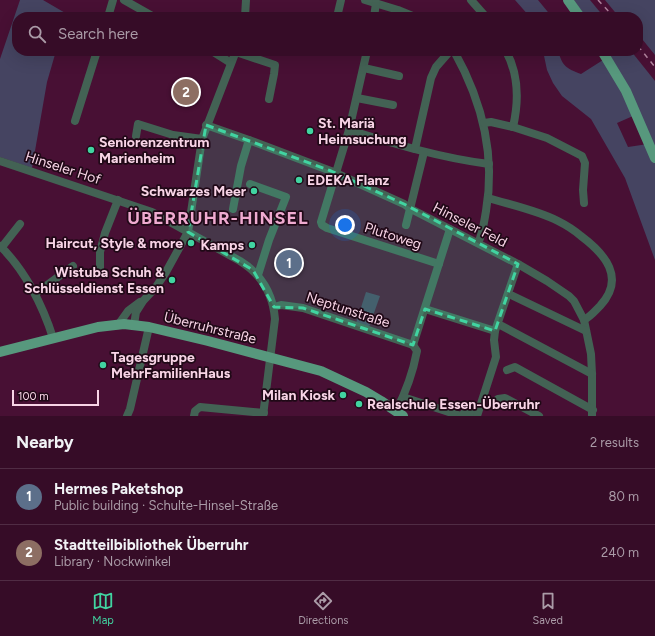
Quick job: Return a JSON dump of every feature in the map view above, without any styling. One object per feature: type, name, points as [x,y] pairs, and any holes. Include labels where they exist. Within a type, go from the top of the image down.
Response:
[{"type":"main road","points":[[568,0],[576,12]]},
{"type":"main road","points":[[605,56],[626,91],[655,158]]},
{"type":"main road","name":"Überruhrstraße","points":[[0,352],[98,327],[118,325],[149,327],[321,371],[366,392],[399,414]]},
{"type":"street","points":[[109,12],[113,0]]},
{"type":"street","points":[[124,0],[145,12]]},
{"type":"street","points":[[245,12],[246,0]]},
{"type":"street","points":[[338,12],[341,0]]},
{"type":"street","points":[[365,0],[403,12]]},
{"type":"street","points":[[472,0],[482,12]]},
{"type":"street","points":[[375,12],[376,3]]},
{"type":"street","points":[[75,121],[95,56]]},
{"type":"street","points":[[221,56],[231,62]]},
{"type":"street","points":[[134,325],[136,312],[166,272],[188,232],[202,139],[234,56]]},
{"type":"street","points":[[248,56],[275,65],[269,99]]},
{"type":"street","points":[[336,174],[349,130],[366,56]]},
{"type":"street","name":"Hinseler Feld","points":[[406,225],[411,209],[431,78],[436,67],[446,56]]},
{"type":"street","points":[[457,56],[476,94],[484,123],[489,164],[488,198],[482,237],[478,243]]},
{"type":"street","points":[[509,56],[516,78],[518,94],[513,127]]},
{"type":"street","points":[[364,68],[399,76]]},
{"type":"street","points":[[357,98],[393,105]]},
{"type":"street","points":[[484,123],[491,122],[513,127],[547,138],[582,156],[585,163],[582,190],[584,203]]},
{"type":"street","points":[[136,136],[138,124],[173,135],[202,139]]},
{"type":"street","name":"Hinseler Feld","points":[[206,126],[249,140],[336,174],[404,204],[518,264],[569,296],[574,301],[584,320],[591,354],[592,413]]},
{"type":"street","points":[[349,130],[419,150],[489,164]]},
{"type":"street","points":[[234,209],[241,166],[249,140]]},
{"type":"street","name":"Hinseler Hof","points":[[0,161],[152,212],[249,267],[263,283],[274,307]]},
{"type":"street","name":"Plutoweg","points":[[336,174],[322,216],[322,224],[327,228],[439,264]]},
{"type":"street","points":[[250,184],[286,197],[269,240],[258,276]]},
{"type":"street","points":[[488,198],[559,221],[587,240],[604,258],[612,272],[613,284],[611,291],[603,303],[591,316],[584,320]]},
{"type":"street","points":[[100,268],[100,252],[105,233],[118,200]]},
{"type":"street","points":[[20,224],[1,247],[13,261],[35,294],[53,338]]},
{"type":"street","points":[[399,414],[417,351],[413,345],[450,229]]},
{"type":"street","name":"Hinseler Feld","points":[[461,416],[464,413],[470,413],[476,416],[496,357],[494,340],[495,331],[518,264]]},
{"type":"street","points":[[35,294],[74,266]]},
{"type":"street","points":[[512,296],[586,331]]},
{"type":"street","points":[[118,325],[132,308],[143,301]]},
{"type":"street","name":"Neptunstraße","points":[[274,307],[280,305],[302,308],[413,345]]},
{"type":"street","points":[[194,416],[195,411],[200,407],[263,414],[275,329],[274,307]]},
{"type":"street","points":[[425,309],[495,331]]},
{"type":"street","points":[[502,326],[592,374]]},
{"type":"street","points":[[127,416],[130,409],[149,327]]},
{"type":"street","name":"Hinseler Feld","points":[[508,370],[514,367],[592,413]]},
{"type":"street","points":[[403,397],[461,416]]},
{"type":"street","points":[[498,399],[506,398],[539,416]]},
{"type":"highlighted area","points":[[206,125],[331,171],[404,204],[518,264],[495,331],[425,309],[413,345],[303,308],[274,307],[253,270],[188,232]]},
{"type":"shaded area","points":[[20,0],[43,0],[64,12],[16,12]]},
{"type":"shaded area","points":[[515,0],[538,0],[548,12],[526,12]]},
{"type":"shaded area","points":[[574,0],[590,0],[600,12],[582,12]]},
{"type":"shaded area","points":[[605,0],[655,0],[655,55],[643,40],[643,12],[615,12]]},
{"type":"shaded area","points":[[12,24],[12,56],[55,56],[47,82],[32,168],[0,157],[0,59]]},
{"type":"shaded area","points":[[544,56],[560,56],[566,66],[581,74],[603,60],[625,96],[633,116],[617,123],[628,147],[648,144],[655,160],[655,260],[625,178],[591,119],[562,96],[553,83],[547,70]]},
{"type":"shaded area","points":[[610,56],[635,56],[655,81],[655,157]]},
{"type":"shaded area","points":[[366,292],[380,296],[369,327],[356,323]]},
{"type":"railway","points":[[598,0],[609,12]]},
{"type":"railway","points":[[643,52],[655,67]]},
{"type":"place","name":"Stadtteilbibliothek Überruhr","points":[[186,92]]},
{"type":"place","name":"St. Mariä Heimsuchung","points":[[310,131]]},
{"type":"place","name":"Seniorenzentrum Marienheim","points":[[91,150]]},
{"type":"place","name":"EDEKA Flanz","points":[[299,180]]},
{"type":"place","name":"Schwarzes Meer","points":[[254,191]]},
{"type":"place","name":"Haircut, Style & more","points":[[191,243]]},
{"type":"place","name":"Kamps","points":[[252,245]]},
{"type":"place","name":"Hermes Paketshop","points":[[289,263]]},
{"type":"place","name":"Wistuba Schuh & Schlüsseldienst Essen","points":[[172,280]]},
{"type":"place","name":"Tagesgruppe MehrFamilienHaus","points":[[103,365]]},
{"type":"place","name":"Milan Kiosk","points":[[343,395]]},
{"type":"place","name":"Realschule Essen-Überruhr","points":[[359,404]]},
{"type":"district","name":"ÜBERRUHR-HINSEL","points":[[218,218]]}]
